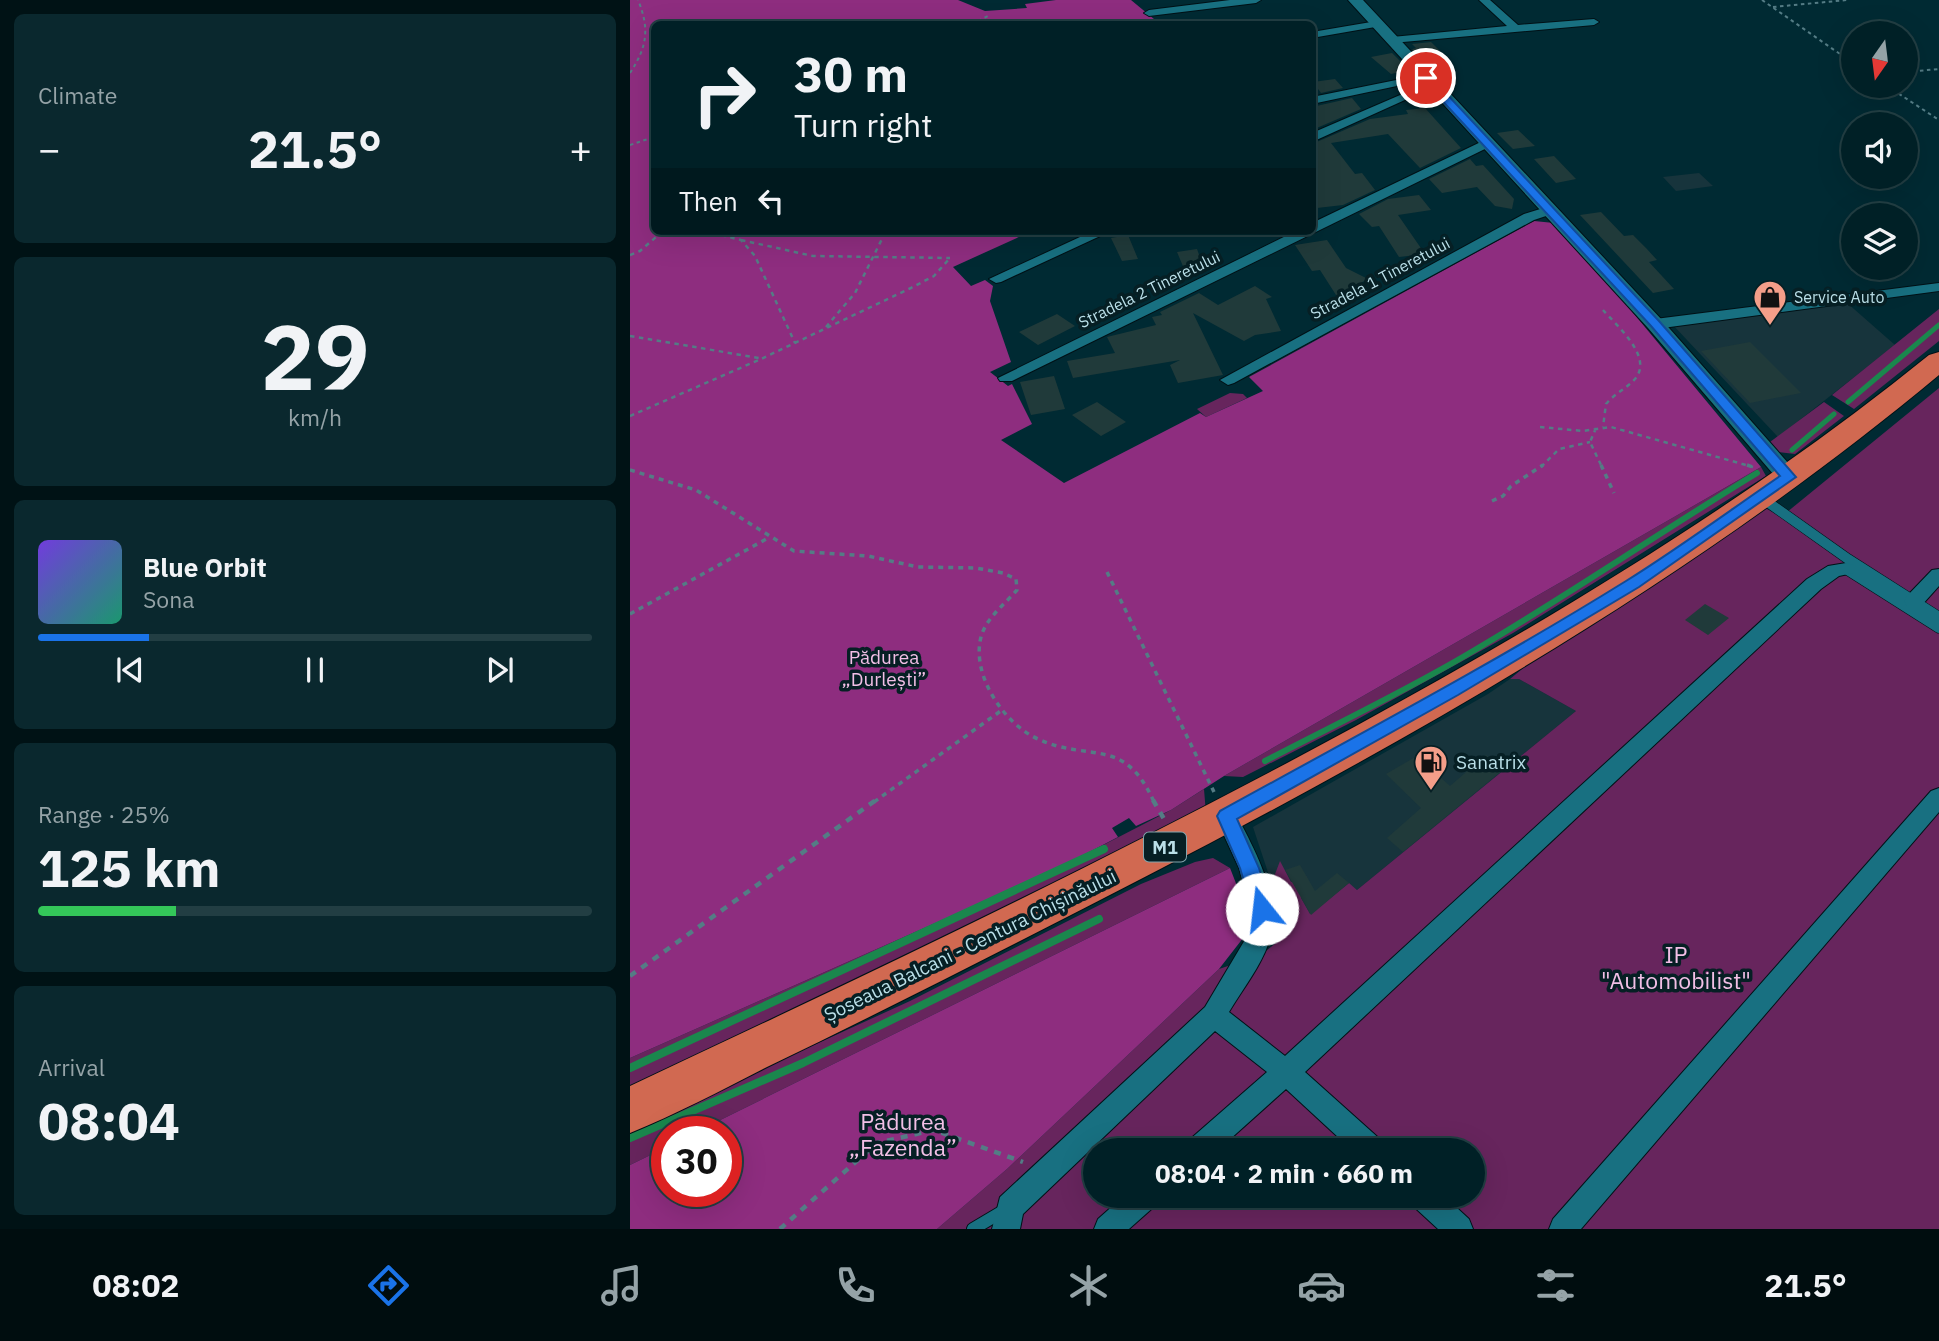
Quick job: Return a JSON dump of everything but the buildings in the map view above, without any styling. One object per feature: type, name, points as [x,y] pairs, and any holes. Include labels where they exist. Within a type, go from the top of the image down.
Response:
[{"type":"highway","name":"Șoseaua Balcani - Centura Chișinăului","points":[[630,1110],[939,962],[1226,816],[1545,636],[1634,583],[1761,498],[1883,408],[1939,361]]},
{"type":"street","points":[[1149,13],[1256,0]]},
{"type":"street","points":[[1355,0],[1655,324],[1788,477]]},
{"type":"street","points":[[1484,0],[1516,29]]},
{"type":"street","points":[[1392,40],[1594,22]]},
{"type":"street","points":[[1316,34],[1377,24]]},
{"type":"street","points":[[1316,100],[1429,81]]},
{"type":"street","points":[[1316,136],[1429,81]]},
{"type":"street","points":[[1316,226],[1487,143]]},
{"type":"street","name":"Stradela 1 Tineretului","points":[[1228,380],[1529,216],[1550,211]]},
{"type":"street","points":[[996,279],[1095,235]]},
{"type":"street","name":"Stradela 2 Tineretului","points":[[1006,378],[1299,235]]},
{"type":"street","points":[[1655,324],[1939,287]]},
{"type":"street","points":[[1212,1138],[1814,584],[1835,570],[1846,569]]},
{"type":"street","points":[[1914,601],[1939,575]]},
{"type":"street","points":[[1563,1229],[1939,797]]},
{"type":"street","points":[[1008,1218],[1048,1171],[1214,1015],[1258,940],[1262,909],[1250,868],[1226,816]]},
{"type":"street","points":[[1214,1015],[1286,1072],[1358,1138]]},
{"type":"street","points":[[1108,1229],[1131,1208]]},
{"type":"street","points":[[1436,1208],[1459,1229]]},
{"type":"lane","points":[[1761,498],[1939,617]]},
{"type":"lane","points":[[1846,569],[1939,628]]},
{"type":"lane","points":[[973,1229],[1008,1218]]},
{"type":"path","points":[[630,73],[647,40],[649,25],[638,0]]},
{"type":"path","points":[[1762,0],[1841,55]]},
{"type":"path","points":[[1771,7],[1847,0]]},
{"type":"path","points":[[978,21],[990,15]]},
{"type":"path","points":[[1918,71],[1939,69]]},
{"type":"path","points":[[1905,98],[1939,120]]},
{"type":"path","points":[[630,145],[651,138]]},
{"type":"path","points":[[630,255],[640,251],[658,235]]},
{"type":"path","points":[[630,415],[761,359],[911,288],[934,276],[950,258],[873,259],[813,256],[720,235]]},
{"type":"path","points":[[824,329],[855,293],[884,235]]},
{"type":"path","points":[[741,240],[754,256],[795,343]]},
{"type":"path","points":[[1603,310],[1634,346],[1639,358],[1638,373],[1632,384],[1608,401],[1603,412],[1603,428]]},
{"type":"path","points":[[630,336],[761,359]]},
{"type":"path","points":[[1540,427],[1583,431],[1611,427],[1788,477]]},
{"type":"path","points":[[1596,428],[1590,442],[1614,494]]},
{"type":"path","points":[[1492,501],[1503,496],[1511,486],[1547,463],[1559,449],[1590,442]]},
{"type":"path","points":[[630,471],[696,490],[794,551],[868,556],[918,567],[976,568],[1003,573],[1016,579],[1017,590],[982,635],[978,651],[991,693],[1002,710],[1037,739],[1114,756],[1132,766],[1146,781],[1155,807],[1168,823]]},
{"type":"path","points":[[630,614],[770,537]]},
{"type":"path","points":[[1107,572],[1226,816]]},
{"type":"path","points":[[630,976],[1002,710]]},
{"type":"path","points":[[780,1229],[877,1143],[934,1130],[1048,1171]]},
{"type":"shaded area","points":[[1699,173],[1713,186],[1676,191],[1663,177]]},
{"type":"shaded area","points":[[1846,302],[1895,345],[1778,437],[1672,324]]},
{"type":"shaded area","points":[[1510,679],[1519,679],[1576,711],[1357,890],[1348,883],[1288,933],[1253,827]]},
{"type":"green space","name":"Pădurea „Durlești”","points":[[630,0],[958,0],[985,11],[1027,8],[1025,4],[1056,0],[1131,0],[1156,21],[651,21],[651,235],[1023,235],[953,267],[971,286],[985,280],[993,286],[990,301],[1011,362],[990,372],[1008,386],[1012,384],[1032,424],[1001,440],[1064,483],[1200,413],[1206,417],[1263,391],[1249,377],[1534,221],[1554,223],[1586,256],[1761,467],[1224,776],[1171,810],[1136,826],[1129,818],[1112,828],[1118,837],[1051,872],[630,1058]]},
{"type":"green space","points":[[1939,309],[1939,341],[1854,409],[1832,395]]},
{"type":"green space","name":"IP \"Automobilist\"","points":[[1939,388],[1939,1229],[937,1229],[1007,1169],[1219,969],[1261,955],[1288,933],[1272,882],[1280,861],[1291,882],[1306,876],[1311,887],[1301,898],[1310,914],[1349,883],[1357,890],[1576,711],[1519,679],[1510,679],[1550,646],[1762,506],[1781,517]]},
{"type":"green space","points":[[1230,393],[1243,394],[1247,398],[1206,417],[1197,409]]},
{"type":"green space","points":[[1824,402],[1844,416],[1795,454],[1777,452],[1770,442]]},
{"type":"green space","points":[[1761,467],[1766,476],[1513,633],[1356,720],[1243,777],[1224,776]]},
{"type":"green space","points":[[1204,789],[1206,814],[630,1090],[630,1058],[1051,872],[1171,810]]},
{"type":"green space","points":[[1213,858],[1230,868],[728,1116],[658,1116],[910,1001],[1141,884],[1195,862]]},
{"type":"green space","name":"Pădurea „Fazenda”","points":[[1230,868],[1239,891],[1247,933],[1219,969],[1007,1169],[937,1229],[630,1229],[630,1165],[651,1155],[651,1207],[742,1207],[742,1116],[728,1116]]},
{"type":"green space","points":[[651,1119],[651,1155],[630,1165],[630,1129]]},
{"type":"waterway","points":[[1848,402],[1939,325]]},
{"type":"waterway","points":[[1792,450],[1834,414]]},
{"type":"waterway","points":[[1265,761],[1468,654],[1757,473]]},
{"type":"waterway","points":[[630,1068],[1104,849]]},
{"type":"waterway","points":[[630,1138],[803,1063],[1099,919]]},
{"type":"place","name":"Service Auto","points":[[1770,327]]},
{"type":"place","name":"Sanatrix","points":[[1431,792]]},
{"type":"route","points":[[1262,909],[1250,868],[1226,816],[1452,691],[1590,610],[1761,498],[1788,477],[1655,324],[1426,78]]}]
